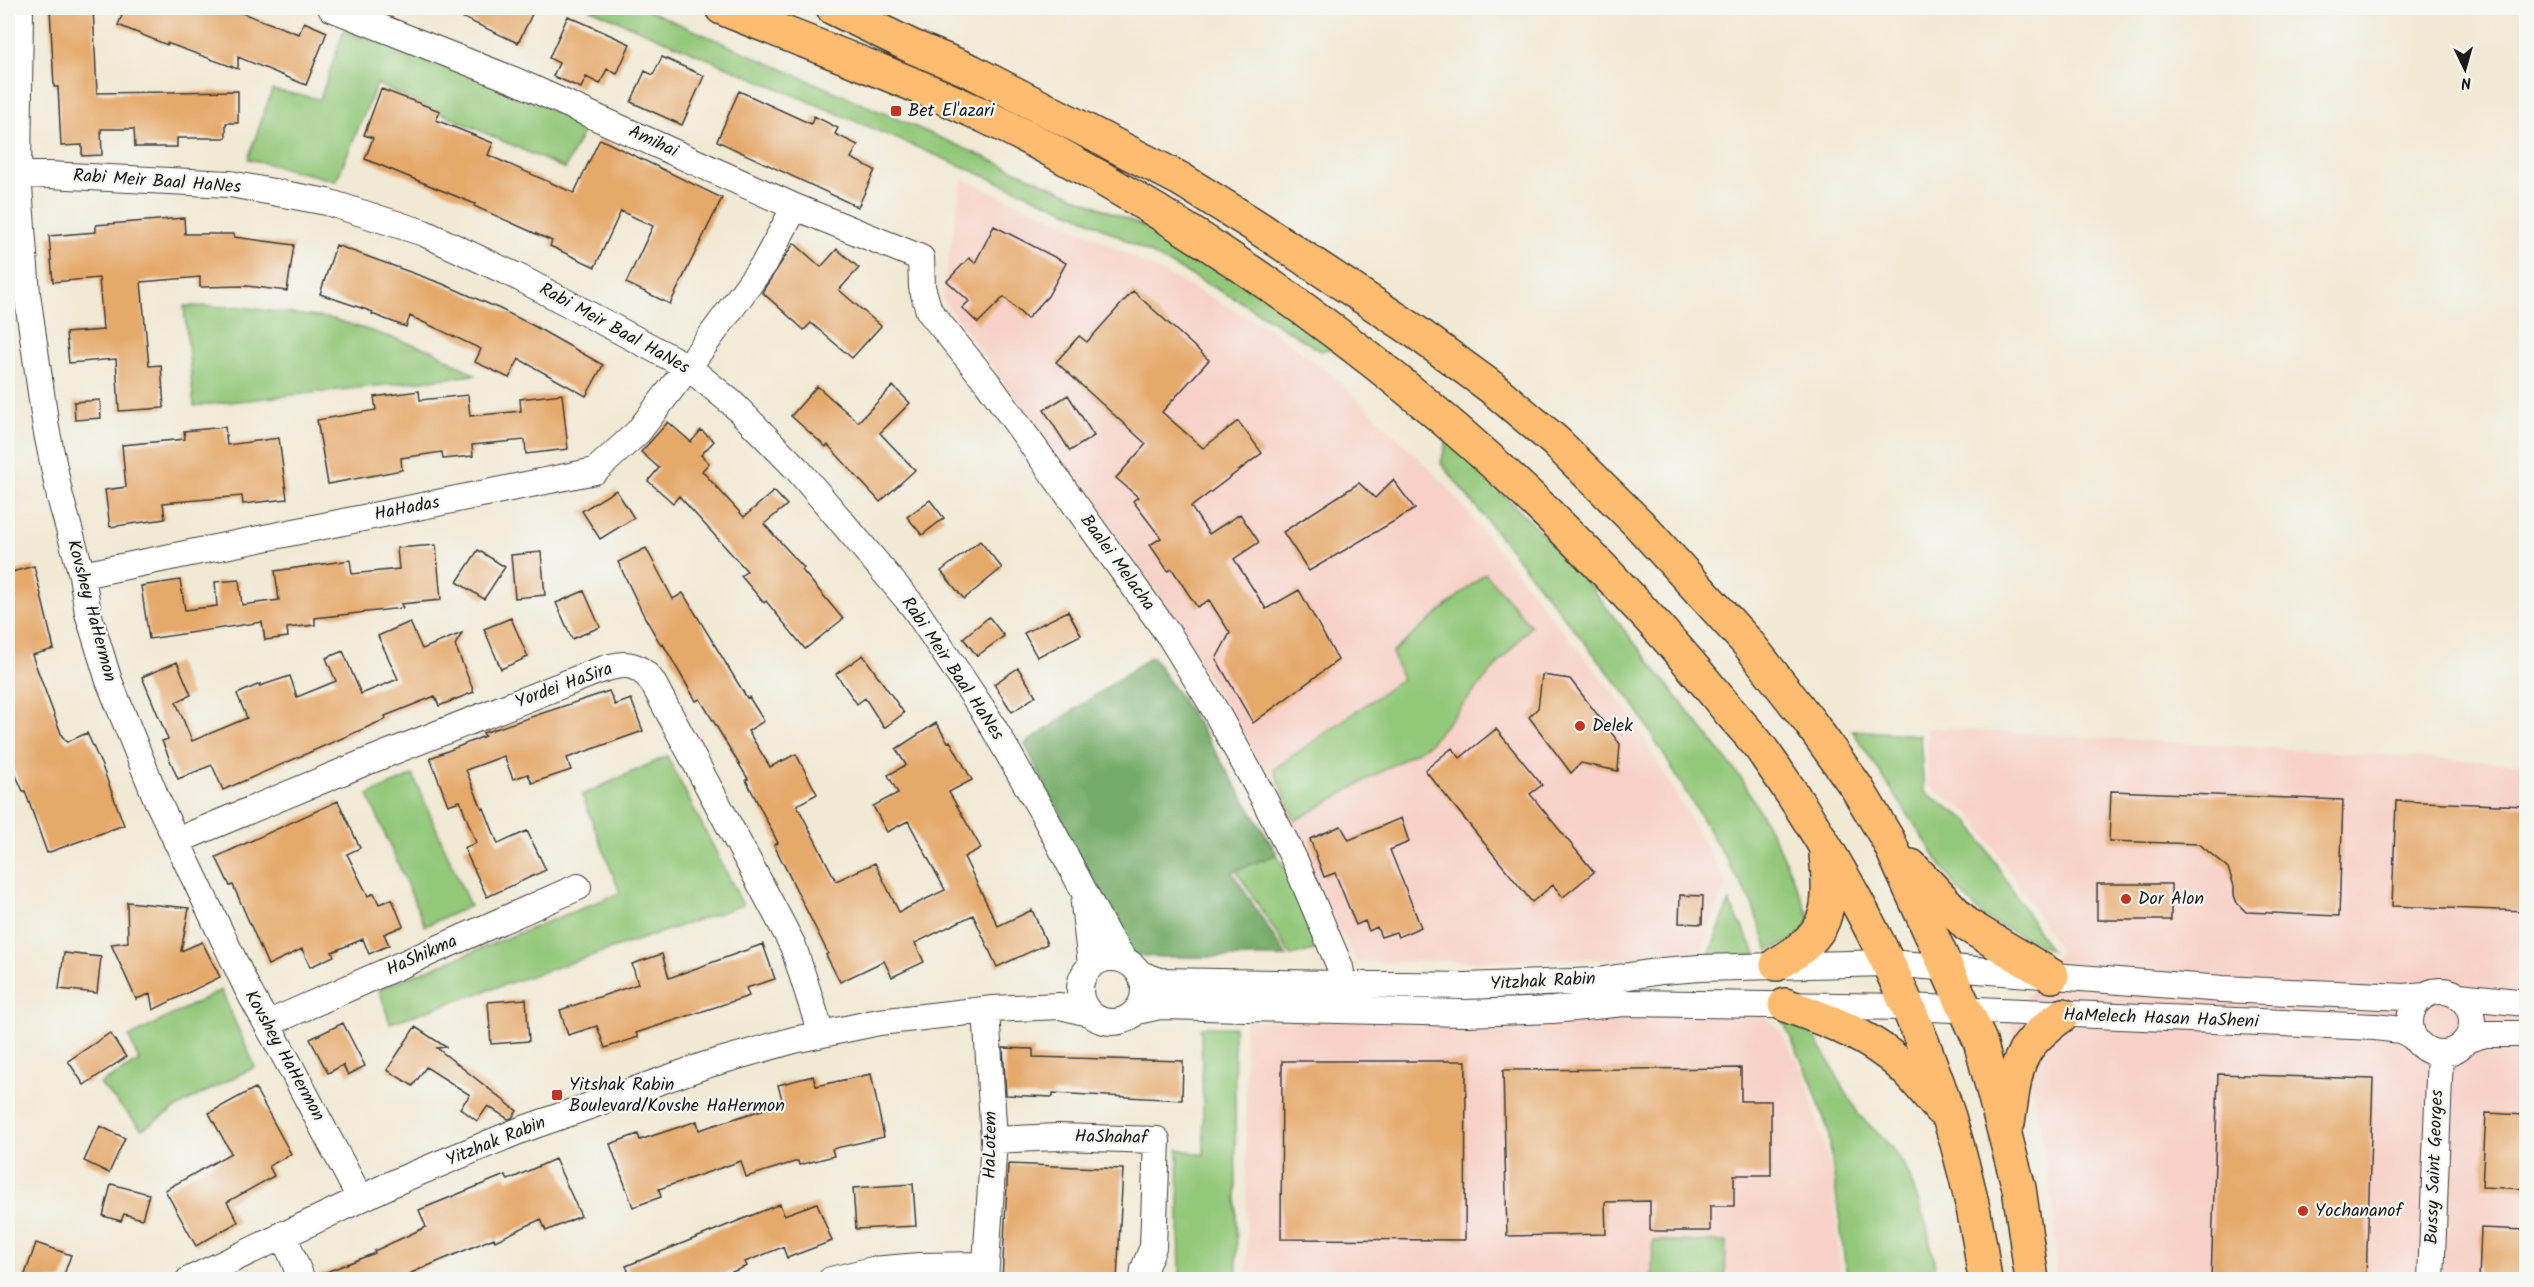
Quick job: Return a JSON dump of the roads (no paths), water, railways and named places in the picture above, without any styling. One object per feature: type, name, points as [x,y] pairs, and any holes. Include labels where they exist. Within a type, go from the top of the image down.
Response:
[{"type":"main road","points":[[722,8],[767,13],[1049,148],[1123,191],[1231,258],[1351,342],[1457,429],[1550,514],[1680,651],[1763,750],[1825,847],[1887,963],[1934,1071],[1951,1121],[1979,1229],[1985,1280]]},
{"type":"main road","points":[[833,8],[914,47],[971,71],[1180,179],[1299,253],[1413,330],[1491,387],[1556,441],[1596,481],[1747,642],[1809,721],[1857,788],[1888,840],[1906,875],[1945,968],[1967,1008],[1980,1041],[2019,1188],[2032,1280]]},
{"type":"main road","points":[[867,8],[914,47]]},
{"type":"main road","points":[[1888,840],[1932,891],[1967,925],[2052,976]]},
{"type":"main road","points":[[1777,964],[1809,943],[1819,931],[1828,900],[1825,847]]},
{"type":"main road","points":[[1785,1005],[1848,1029],[1890,1056],[1910,1073],[1951,1121]]},
{"type":"main road","points":[[2006,1137],[2019,1059],[2043,1029],[2063,1015]]},
{"type":"street","name":"Kovshey HaHermon","points":[[20,8],[13,174],[46,428],[60,498],[82,575],[88,613],[109,681],[148,780],[176,841],[248,990],[360,1198]]},
{"type":"street","name":"Amihai","points":[[331,8],[516,81],[795,207]]},
{"type":"street","name":"Rabi Meir Baal HaNes","points":[[13,174],[230,184],[327,202],[424,233],[520,278],[688,367],[732,403],[798,470],[913,606],[985,713],[1044,814],[1082,891],[1108,937],[1132,967]]},
{"type":"street","points":[[688,367],[764,264],[795,207]]},
{"type":"street","name":"Baalei Melacha","points":[[795,207],[921,258],[922,287],[929,311],[987,382],[1050,469],[1171,639],[1211,703],[1262,795],[1295,861],[1331,945],[1344,983],[1345,1010]]},
{"type":"street","name":"HaHadas","points":[[82,575],[595,471],[638,432],[688,367]]},
{"type":"street","name":"Yordei HaSira","points":[[176,841],[361,764],[612,665],[632,665],[646,672],[653,683],[793,946],[821,1033]]},
{"type":"street","name":"HaShikma","points":[[267,1024],[578,887]]},
{"type":"street","name":"Rabi Meir Baal HaNes","points":[[1082,891],[1085,975]]},
{"type":"street","points":[[1102,958],[1132,967],[1144,985],[1144,996],[1137,1011],[1124,1020],[1114,1023],[1105,1022],[1088,1013],[1079,995],[1085,975],[1102,958]]},
{"type":"street","name":"Yitzhak Rabin","points":[[1132,967],[1160,981],[1465,986],[1597,981],[1662,971],[1777,964],[1887,963],[1945,968]]},
{"type":"street","name":"HaMelech Hasan HaSheni","points":[[1945,968],[2234,990],[2405,997],[2425,995]]},
{"type":"street","name":"Yitzhak Rabin","points":[[990,1009],[1061,988],[1085,975]]},
{"type":"street","points":[[2526,1003],[2459,996],[2446,991],[2435,991],[2425,995],[2413,1008],[2410,1026],[2412,1036],[2428,1051],[2440,1054],[2455,1051],[2468,1039],[2485,1034],[2526,1034]]},
{"type":"street","points":[[2459,996],[2467,1004],[2472,1014],[2472,1028],[2468,1039]]},
{"type":"street","name":"Yitzhak Rabin","points":[[1137,1011],[1160,1006],[1465,1013],[1553,1010],[1624,1004],[1907,1007]]},
{"type":"street","name":"Yitzhak Rabin","points":[[189,1280],[360,1198],[553,1119],[706,1065],[821,1033],[879,1022],[990,1009],[1060,1006],[1088,1013]]},
{"type":"street","name":"HaMelech Hasan HaSheni","points":[[1907,1007],[2375,1027],[2401,1030],[2412,1036]]},
{"type":"street","name":"HaLotem","points":[[986,1272],[994,1140],[990,1009]]},
{"type":"street","name":"Bussy Saint Georges","points":[[2431,1280],[2440,1054]]},
{"type":"street","name":"HaShahaf","points":[[994,1140],[1070,1137],[1156,1140],[1153,1247],[1144,1269],[1143,1280]]},
{"type":"street","points":[[283,1234],[302,1280]]},
{"type":"street","points":[[831,1280],[873,1270],[919,1266],[986,1272]]},
{"type":"place","name":"Bet El'azari","points":[[896,111]]},
{"type":"place","name":"Delek","points":[[1580,726]]},
{"type":"place","name":"Dor Alon","points":[[2126,899]]},
{"type":"place","name":"Yitshak Rabin Boulevard/Kovshe HaHermon","points":[[557,1095]]},
{"type":"place","name":"Yochananof","points":[[2303,1211]]}]
